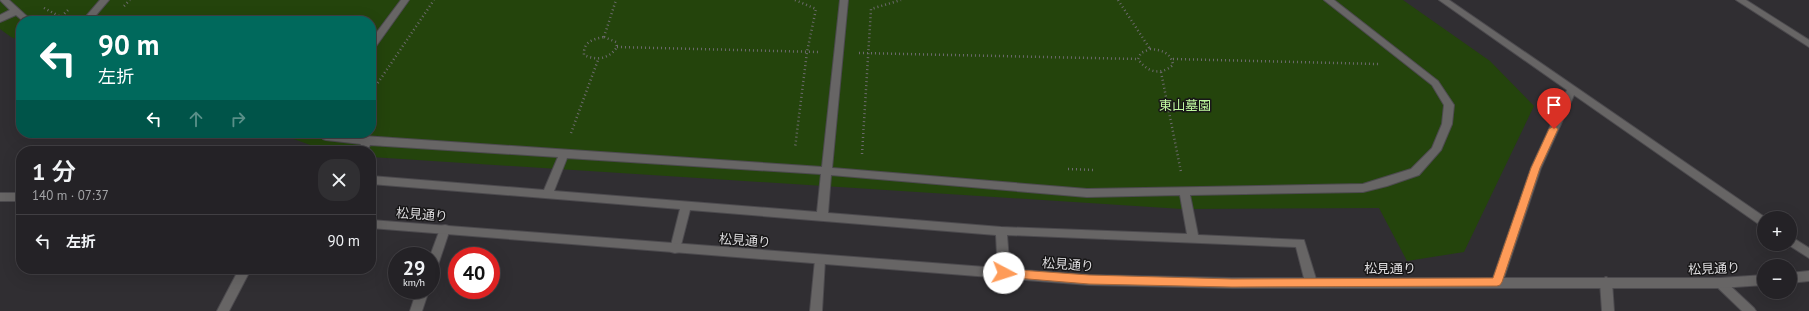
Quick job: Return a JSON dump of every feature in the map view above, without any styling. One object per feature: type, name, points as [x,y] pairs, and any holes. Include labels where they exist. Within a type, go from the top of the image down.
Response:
[{"type":"street","points":[[4,0],[23,16]]},
{"type":"street","points":[[91,16],[105,0]]},
{"type":"street","points":[[376,40],[405,0]]},
{"type":"street","points":[[822,216],[828,171],[844,0]]},
{"type":"street","points":[[342,138],[367,141],[828,171],[1087,193],[1363,188],[1387,182],[1415,172],[1436,150],[1447,124],[1448,105],[1435,83],[1328,0]]},
{"type":"street","points":[[1443,0],[1757,217]]},
{"type":"street","points":[[1740,0],[1809,44]]},
{"type":"street","points":[[0,19],[16,10]]},
{"type":"street","points":[[1497,282],[1536,168],[1572,89]]},
{"type":"street","points":[[364,146],[367,141]]},
{"type":"street","points":[[547,194],[564,154]]},
{"type":"street","points":[[376,180],[1001,231],[1300,243],[1312,282]]},
{"type":"street","points":[[1184,191],[1193,239]]},
{"type":"street","points":[[0,197],[16,197]]},
{"type":"street","points":[[675,249],[686,205]]},
{"type":"street","name":"松見通り","points":[[376,224],[675,249],[1089,280],[1232,283],[1720,283],[1757,280]]},
{"type":"street","points":[[439,247],[445,229]]},
{"type":"street","points":[[1001,231],[1004,273]]},
{"type":"street","points":[[1797,245],[1809,254]]},
{"type":"street","points":[[816,311],[820,260]]},
{"type":"street","points":[[223,311],[242,274]]},
{"type":"street","points":[[1797,277],[1809,276]]},
{"type":"street","points":[[1606,282],[1608,311]]},
{"type":"street","points":[[1720,283],[1750,311]]},
{"type":"street","points":[[416,311],[420,299]]},
{"type":"path","points":[[376,86],[434,0]]},
{"type":"path","points":[[604,37],[616,0]]},
{"type":"path","points":[[795,0],[816,9],[808,52],[795,151]]},
{"type":"path","points":[[862,157],[870,53],[871,9],[892,4],[901,0]]},
{"type":"path","points":[[1118,0],[1150,49]]},
{"type":"path","points":[[62,16],[74,4]]},
{"type":"path","points":[[43,7],[59,16]]},
{"type":"path","points":[[604,37],[616,42],[617,47],[614,53],[607,58],[598,60],[584,55],[583,49],[586,43],[593,39],[604,37]]},
{"type":"path","points":[[617,47],[1138,59]]},
{"type":"path","points":[[1150,49],[1160,50],[1168,53],[1173,59],[1173,65],[1168,70],[1161,72],[1150,71],[1142,66],[1138,59],[1140,54],[1150,49]]},
{"type":"path","points":[[1173,59],[1412,65]]},
{"type":"path","points":[[577,136],[571,135],[598,60]]},
{"type":"path","points":[[1161,72],[1184,191]]},
{"type":"path","points":[[1060,168],[1100,170]]},
{"type":"path","points":[[1173,170],[1188,169]]},
{"type":"green space","name":"東山墓園","points":[[0,0],[1403,0],[1490,61],[1534,106],[1464,252],[1407,261],[1379,208],[1182,209],[376,157],[376,146],[313,146],[291,138],[376,138],[376,16],[16,16],[16,39],[0,29]]},
{"type":"route","points":[[1004,273],[1089,280],[1232,283],[1497,282],[1536,168],[1554,129]]}]
